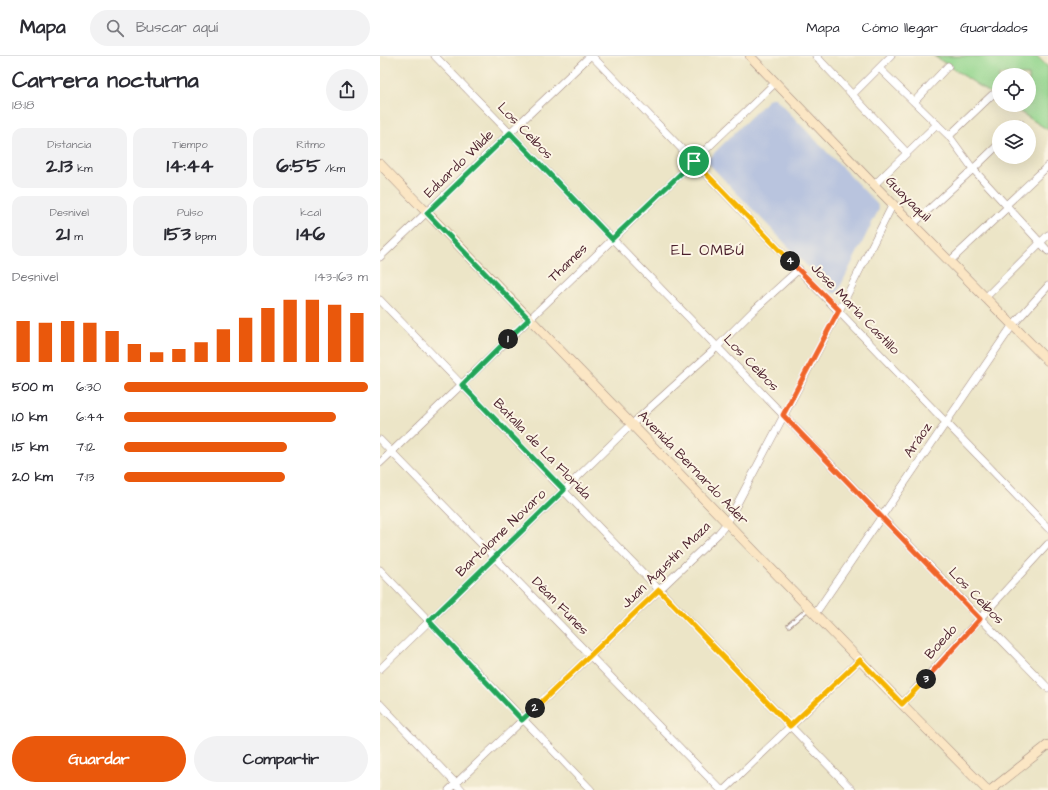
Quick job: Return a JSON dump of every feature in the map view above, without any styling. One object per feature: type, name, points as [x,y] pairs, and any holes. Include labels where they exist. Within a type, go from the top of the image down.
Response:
[{"type":"main road","name":"Guayaquil","points":[[750,56],[1012,326],[1048,361]]},
{"type":"main road","name":"Avenida Bernardo Ader","points":[[380,164],[987,790]]},
{"type":"main road","points":[[991,790],[1048,745]]},
{"type":"street","name":"Los Ceibos","points":[[435,56],[1048,688]]},
{"type":"street","name":"Eduardo Wilde","points":[[380,258],[591,56]]},
{"type":"street","name":"Jose Maria Castillo","points":[[591,56],[839,310],[1048,528]]},
{"type":"street","points":[[816,56],[907,153]]},
{"type":"street","points":[[852,95],[891,56]]},
{"type":"street","points":[[914,102],[948,66]]},
{"type":"street","points":[[879,68],[949,136],[974,169],[1048,251]]},
{"type":"street","name":"Thames","points":[[380,463],[775,83]]},
{"type":"street","points":[[949,136],[992,95]]},
{"type":"street","points":[[874,184],[937,124]]},
{"type":"street","points":[[913,224],[992,151]]},
{"type":"street","points":[[950,261],[1048,166]]},
{"type":"street","name":"Juan Agustín Maza","points":[[449,790],[718,534],[727,523],[893,204]]},
{"type":"street","points":[[985,298],[1048,235]]},
{"type":"street","name":"Bartolome Novaro","points":[[380,669],[632,424],[717,347],[798,269]]},
{"type":"street","name":"Aráoz","points":[[812,611],[881,517],[1012,326],[1048,286]]},
{"type":"street","name":"Batalla de La Florida","points":[[380,300],[852,790]]},
{"type":"street","name":"Déan Funes","points":[[380,440],[722,790]]},
{"type":"street","name":"Boedo","points":[[902,704],[1048,544]]},
{"type":"street","points":[[380,570],[522,720],[591,790]]},
{"type":"street","points":[[722,790],[860,660]]},
{"type":"street","points":[[380,704],[462,790]]},
{"type":"lane","points":[[789,625],[812,611]]},
{"type":"shaded area","points":[[770,98],[775,98],[877,204],[879,209],[837,293],[833,293],[709,164],[708,159]]},
{"type":"green space","points":[[934,56],[1037,56],[1048,67],[1048,130],[1036,122],[1036,120],[1032,120],[1020,112],[1036,112],[1036,68],[992,68],[992,94]]},
{"type":"district","name":"EL OMBÚ","points":[[708,250]]},
{"type":"route","points":[[510,133],[612,239],[694,161],[839,310],[783,415],[980,619],[902,704],[860,660],[790,726],[659,590],[522,720],[429,621],[564,490],[462,385],[529,319],[427,213],[510,133]]}]
